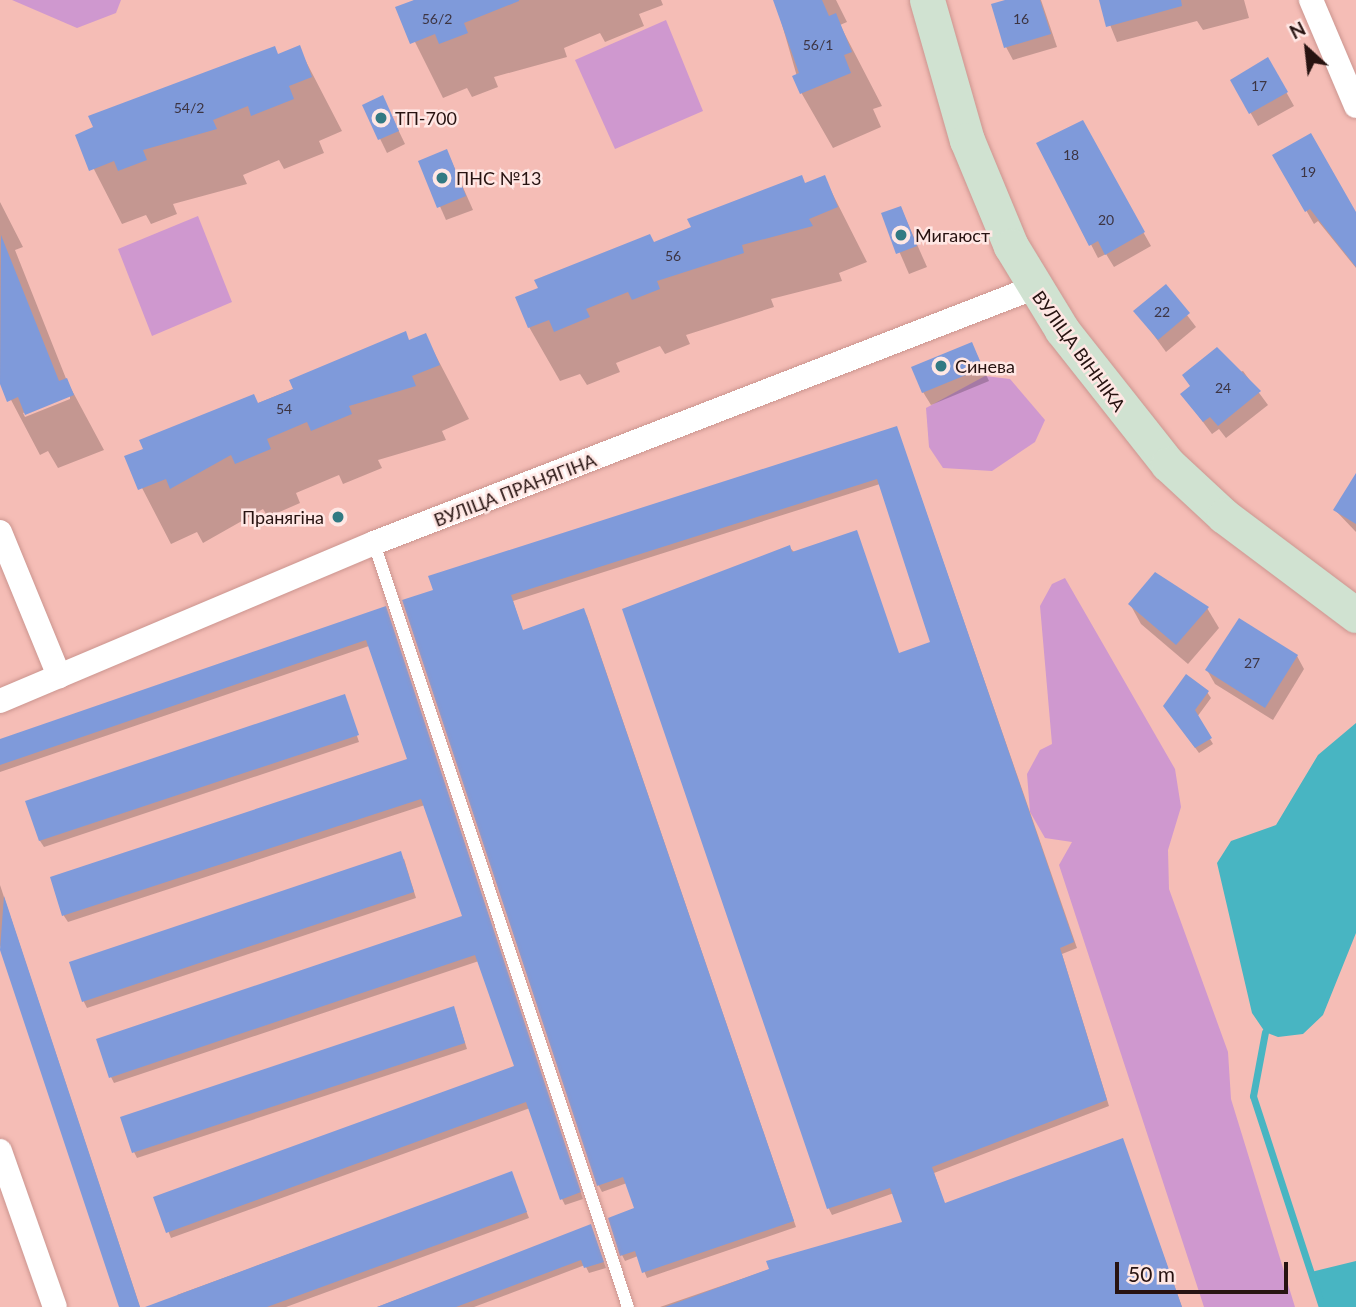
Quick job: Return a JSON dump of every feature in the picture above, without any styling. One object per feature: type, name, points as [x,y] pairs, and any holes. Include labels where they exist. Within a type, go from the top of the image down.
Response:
[{"type":"street","name":"ВУЛІЦА ВІННІКА","points":[[927,0],[967,139],[1033,288],[1168,464],[1224,516],[1356,615]]},
{"type":"street","points":[[1311,0],[1356,106]]},
{"type":"street","name":"ВУЛІЦА ПРАНЯГІНА","points":[[0,701],[374,544],[1033,288]]},
{"type":"street","points":[[0,532],[59,676]]},
{"type":"street","points":[[0,1151],[55,1307]]},
{"type":"lane","points":[[374,544],[628,1307]]},
{"type":"shaded area","points":[[12,0],[121,0],[116,13],[77,28]]},
{"type":"shaded area","points":[[666,20],[703,111],[615,149],[575,60]]},
{"type":"shaded area","points":[[198,216],[232,302],[152,336],[118,249]]},
{"type":"shaded area","points":[[985,376],[1010,379],[1045,420],[1035,442],[992,471],[943,468],[929,447],[926,408]]},
{"type":"shaded area","points":[[1065,578],[1175,769],[1181,807],[1168,850],[1169,889],[1228,1052],[1231,1099],[1295,1307],[1204,1307],[1059,865],[1072,842],[1045,838],[1030,812],[1027,774],[1040,750],[1052,744],[1040,606],[1052,584]]},
{"type":"water","points":[[1356,723],[1356,933],[1323,1015],[1303,1034],[1278,1037],[1265,1032],[1252,1013],[1217,863],[1231,841],[1276,825],[1318,755]]},
{"type":"water","points":[[1356,1261],[1356,1307],[1322,1307],[1311,1272]]},
{"type":"building","points":[[414,0],[519,1],[464,23],[468,33],[439,44],[435,34],[410,44],[395,7]]},
{"type":"building","points":[[773,0],[822,0],[829,16],[836,13],[852,52],[844,55],[851,73],[800,94],[792,76],[799,73]]},
{"type":"building","points":[[1005,0],[1040,0],[1051,34],[1004,48],[991,4]]},
{"type":"building","points":[[1099,0],[1181,0],[1182,6],[1106,27]]},
{"type":"building","points":[[300,45],[312,77],[289,86],[294,99],[251,116],[248,106],[213,120],[217,129],[143,150],[147,160],[118,171],[114,161],[89,171],[75,135],[93,127],[88,116],[275,46],[278,54]]},
{"type":"building","points":[[1268,57],[1288,92],[1249,114],[1230,80]]},
{"type":"building","name":"ТП-700","points":[[383,95],[399,131],[378,140],[362,105]]},
{"type":"building","points":[[1083,120],[1145,232],[1105,255],[1098,241],[1089,246],[1036,143]]},
{"type":"building","points":[[1311,133],[1356,212],[1356,267],[1310,209],[1305,212],[1272,155]]},
{"type":"building","name":"ПНС №13","points":[[447,149],[466,196],[437,208],[418,161]]},
{"type":"building","points":[[802,175],[805,183],[825,175],[838,207],[809,219],[813,226],[742,245],[744,253],[657,281],[660,289],[632,300],[628,292],[586,309],[590,317],[554,332],[549,320],[528,328],[515,297],[538,288],[534,280],[650,234],[654,242],[691,227],[687,219]]},
{"type":"building","name":"Мигаюст","points":[[901,206],[917,246],[896,254],[881,213]]},
{"type":"building","points":[[1,235],[59,381],[67,378],[74,395],[25,415],[18,397],[7,402],[0,384]]},
{"type":"building","points":[[1166,284],[1190,313],[1158,340],[1133,311]]},
{"type":"building","points":[[406,331],[409,340],[426,333],[440,365],[412,376],[416,386],[349,406],[352,414],[311,431],[307,422],[267,439],[271,449],[235,464],[231,455],[170,489],[166,479],[138,490],[124,456],[143,449],[139,440],[254,394],[258,403],[293,389],[289,380]]},
{"type":"building","points":[[972,342],[983,368],[922,393],[911,367]]},
{"type":"building","points":[[1217,347],[1261,391],[1218,426],[1210,417],[1203,422],[1180,394],[1190,386],[1182,375]]},
{"type":"building","points":[[897,426],[1074,942],[1060,948],[1107,1100],[932,1167],[945,1203],[1123,1138],[1182,1307],[665,1307],[769,1269],[766,1261],[902,1222],[890,1188],[827,1209],[622,609],[790,545],[792,552],[857,530],[899,653],[930,642],[877,479],[511,595],[523,630],[584,608],[794,1221],[642,1273],[635,1251],[620,1256],[608,1218],[634,1208],[623,1177],[597,1186],[402,600],[433,590],[428,576]]},
{"type":"building","points":[[1356,473],[1356,524],[1333,510]]},
{"type":"building","points":[[1155,572],[1209,607],[1176,645],[1128,604]]},
{"type":"building","points":[[386,606],[581,1192],[560,1200],[526,1102],[166,1233],[153,1197],[514,1066],[475,955],[109,1078],[96,1039],[462,916],[421,799],[62,916],[50,877],[407,759],[366,640],[0,765],[0,739]]},
{"type":"building","points":[[1239,618],[1298,655],[1265,708],[1205,670]]},
{"type":"building","points":[[1186,674],[1209,691],[1195,710],[1212,738],[1195,748],[1163,706]]},
{"type":"building","points":[[345,694],[359,735],[39,841],[25,801]]},
{"type":"building","points":[[401,851],[414,892],[82,1002],[69,962]]},
{"type":"building","points":[[4,896],[140,1307],[119,1307],[0,950]]},
{"type":"building","points":[[454,1006],[465,1043],[132,1153],[120,1117]]},
{"type":"building","points":[[512,1171],[527,1212],[267,1307],[145,1307]]},
{"type":"building","points":[[591,1224],[604,1262],[584,1268],[581,1260],[456,1307],[377,1307]]},
{"type":"waterway","points":[[1265,1032],[1253,1096],[1322,1307]]},
{"type":"place","name":"ТП-700","points":[[381,118]]},
{"type":"place","name":"ПНС №13","points":[[442,178]]},
{"type":"place","name":"Мигаюст","points":[[901,235]]},
{"type":"place","name":"Синева","points":[[941,366]]},
{"type":"place","name":"Пранягіна","points":[[338,517]]}]
